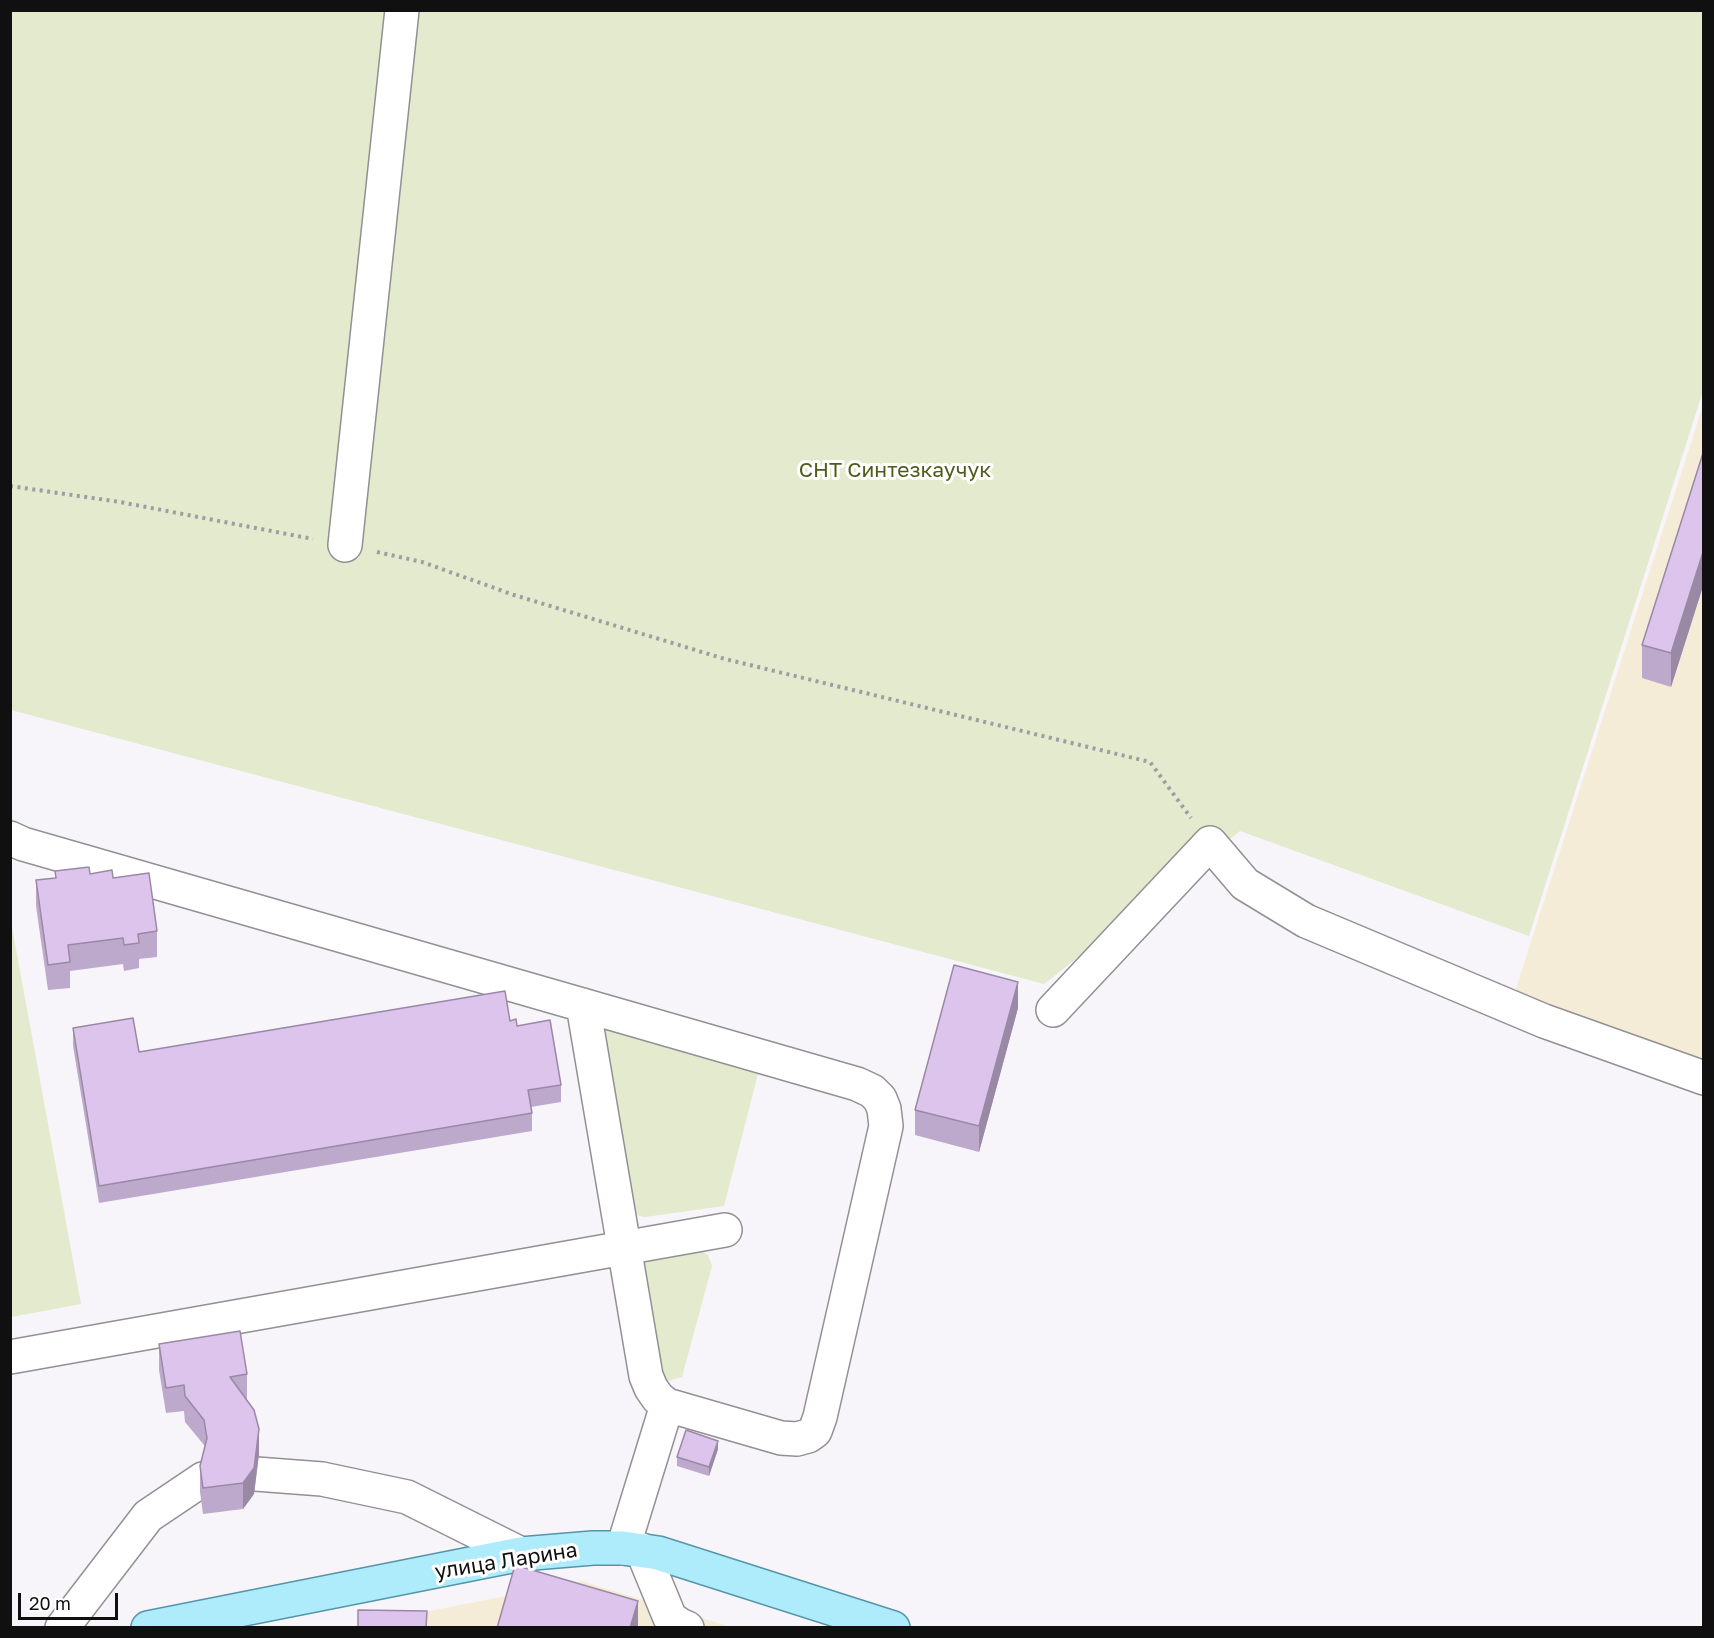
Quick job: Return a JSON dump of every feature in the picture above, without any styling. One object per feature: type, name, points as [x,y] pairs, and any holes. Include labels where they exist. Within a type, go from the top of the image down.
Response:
[{"type":"main road","name":"улица Ларина","points":[[147,1628],[521,1554],[593,1548],[632,1549],[658,1553],[893,1627]]},
{"type":"street","points":[[345,545],[402,10]]},
{"type":"street","points":[[10,838],[23,844],[583,1005],[857,1084],[872,1091],[880,1099],[884,1109],[886,1126],[820,1417],[815,1431],[808,1436],[797,1439],[781,1438],[667,1405],[651,1388],[646,1376],[583,1005]]},
{"type":"street","points":[[1053,1010],[1209,843],[1245,884],[1306,921],[1544,1021],[1704,1078]]},
{"type":"street","points":[[10,1357],[725,1230]]},
{"type":"street","points":[[667,1405],[632,1549],[670,1618],[687,1628]]},
{"type":"street","points":[[256,1474],[322,1479],[407,1497],[521,1554]]},
{"type":"street","points":[[62,1628],[148,1516],[203,1479]]},
{"type":"path","points":[[10,486],[120,502],[422,562],[514,595],[725,659],[1150,762],[1209,843]]},
{"type":"shaded area","points":[[1703,405],[1703,1083],[1511,1004]]},
{"type":"shaded area","points":[[582,1581],[731,1627],[343,1628]]},
{"type":"green space","name":"СНТ Синтезкаучук","points":[[10,11],[1703,11],[1703,391],[1529,936],[1240,831],[1044,984],[11,710]]},
{"type":"green space","points":[[10,916],[81,1304],[11,1317],[10,1317]]},
{"type":"green space","points":[[606,1024],[754,1067],[758,1074],[724,1206],[645,1217],[633,1211],[600,1029]]},
{"type":"green space","points":[[702,1251],[708,1255],[712,1266],[682,1377],[668,1381],[661,1378],[641,1262],[648,1257]]},
{"type":"building","points":[[1704,450],[1704,549],[1671,653],[1642,645]]},
{"type":"building","points":[[89,867],[90,874],[112,870],[113,878],[149,873],[157,931],[138,934],[139,943],[124,945],[123,938],[68,945],[70,962],[48,965],[36,880],[56,878],[55,871]]},
{"type":"building","points":[[954,965],[1018,982],[979,1126],[915,1110]]},
{"type":"building","points":[[505,991],[510,1021],[516,1019],[517,1026],[550,1020],[561,1085],[528,1090],[532,1113],[99,1186],[73,1028],[133,1018],[139,1052]]},
{"type":"building","points":[[240,1331],[247,1374],[230,1377],[254,1410],[259,1429],[254,1468],[243,1483],[203,1488],[200,1466],[207,1438],[204,1420],[185,1396],[184,1385],[166,1388],[159,1344]]},
{"type":"building","points":[[686,1430],[718,1441],[709,1467],[677,1457]]},
{"type":"building","points":[[515,1565],[638,1601],[630,1628],[497,1628]]},
{"type":"building","points":[[358,1610],[427,1611],[426,1628],[358,1628]]}]
